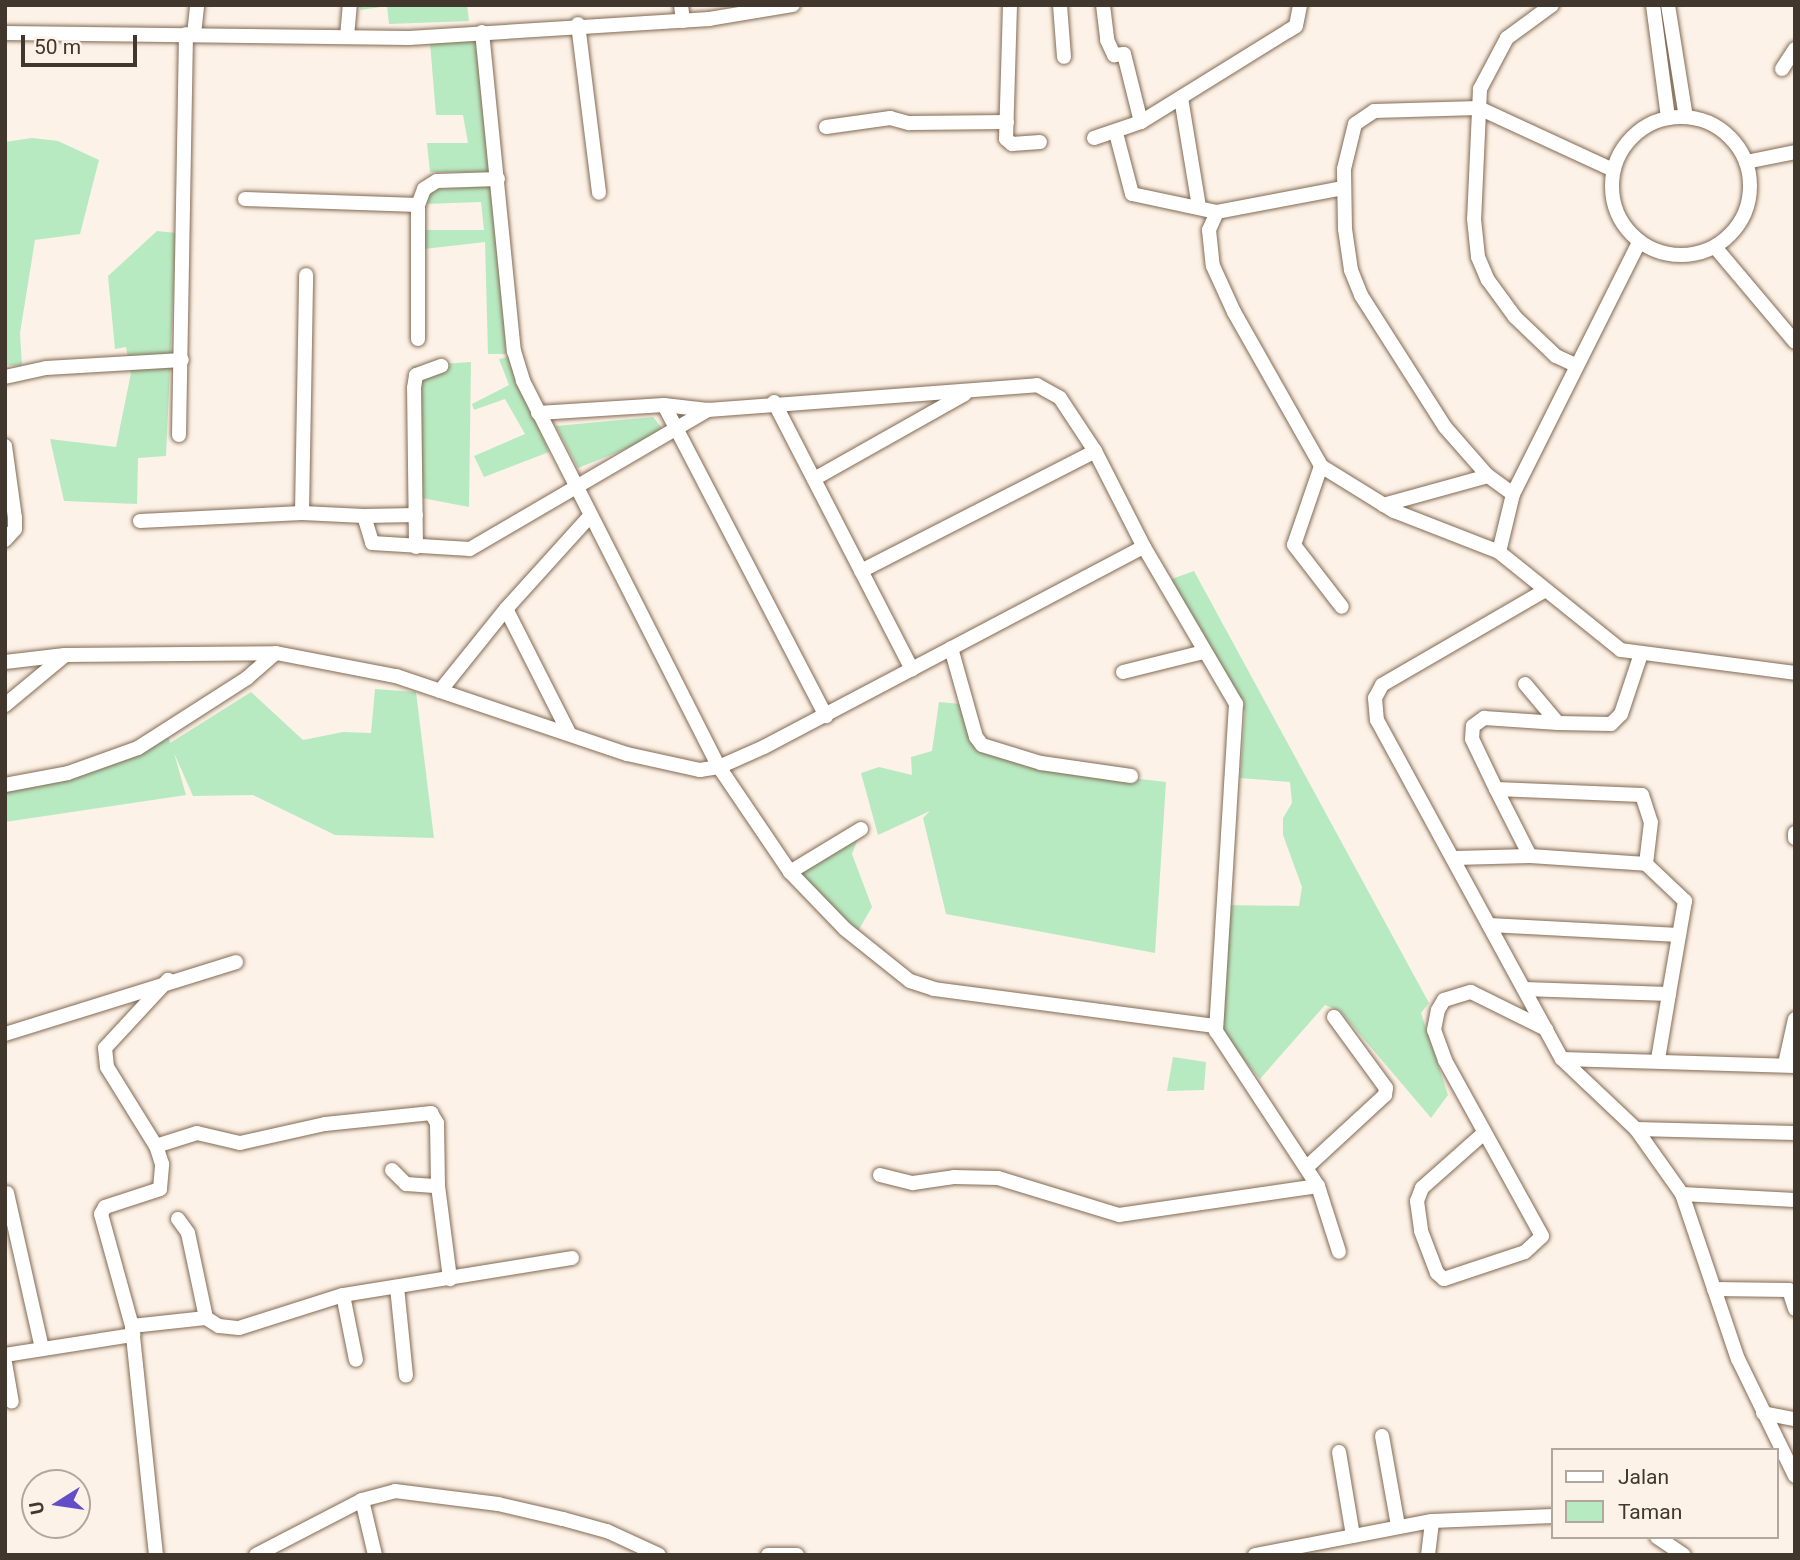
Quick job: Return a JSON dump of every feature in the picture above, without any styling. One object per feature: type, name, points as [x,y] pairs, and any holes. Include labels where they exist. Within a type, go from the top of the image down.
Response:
[{"type":"street","points":[[179,435],[190,34],[197,5]]},
{"type":"street","points":[[347,37],[350,5]]},
{"type":"street","points":[[681,5],[684,21]]},
{"type":"street","points":[[5,33],[347,37],[684,21],[793,5]]},
{"type":"street","points":[[1010,5],[1008,143],[1040,142]]},
{"type":"street","points":[[1060,5],[1065,57]]},
{"type":"street","points":[[1104,5],[1107,40],[1114,55],[1124,54],[1142,122]]},
{"type":"street","points":[[1094,138],[1116,133],[1142,122],[1296,26],[1300,5]]},
{"type":"street","points":[[1552,5],[1507,38],[1480,89],[1474,219],[1478,257],[1515,317],[1556,356],[1576,365]]},
{"type":"street","points":[[1653,5],[1668,118]]},
{"type":"street","points":[[1668,5],[1686,117]]},
{"type":"street","points":[[578,24],[599,193]]},
{"type":"street","points":[[482,32],[514,351],[538,413],[573,486],[719,767],[790,872],[845,929],[910,981],[934,989],[1216,1026]]},
{"type":"street","points":[[1782,69],[1795,49]]},
{"type":"street","points":[[1181,98],[1199,207]]},
{"type":"street","points":[[1513,494],[1488,476],[1445,428],[1361,295],[1346,248],[1343,188],[1347,152],[1361,116],[1374,111],[1479,108],[1614,170]]},
{"type":"street","points":[[1686,117],[1723,131],[1746,162],[1748,204],[1736,229],[1715,247],[1682,256],[1659,252],[1639,242],[1623,225],[1614,204],[1614,170],[1619,155],[1639,130],[1668,118],[1686,117]]},
{"type":"street","points":[[826,127],[890,118],[909,123],[1007,122]]},
{"type":"street","points":[[1116,133],[1128,191],[1217,212],[1343,188]]},
{"type":"street","points":[[1746,162],[1795,152]]},
{"type":"street","points":[[418,339],[418,205],[424,189],[437,181],[498,179]]},
{"type":"street","points":[[245,199],[418,205]]},
{"type":"street","points":[[1217,212],[1208,241],[1213,266],[1280,399],[1321,466],[1383,505],[1499,552],[1612,646],[1641,654],[1795,673]]},
{"type":"street","points":[[1499,552],[1513,494],[1639,242]]},
{"type":"street","points":[[1715,247],[1795,342]]},
{"type":"street","points":[[302,513],[306,275]]},
{"type":"street","points":[[5,377],[46,368],[182,360]]},
{"type":"street","points":[[416,547],[414,388],[416,375],[441,366]]},
{"type":"street","points":[[538,413],[664,405],[708,410],[774,402],[969,392],[1037,385],[1051,389],[1095,451],[1144,547],[1232,695],[1237,712],[1216,1026],[1222,1043],[1308,1166],[1318,1186],[1339,1252]]},
{"type":"street","points":[[814,479],[969,392]]},
{"type":"street","points":[[774,402],[912,669]]},
{"type":"street","points":[[664,405],[826,716]]},
{"type":"street","points":[[365,516],[372,543],[470,549],[573,486],[708,410]]},
{"type":"street","points":[[5,446],[15,518],[15,529],[5,540]]},
{"type":"street","points":[[861,571],[1095,451]]},
{"type":"street","points":[[1321,466],[1294,545],[1342,607]]},
{"type":"street","points":[[1383,505],[1488,476]]},
{"type":"street","points":[[140,522],[302,513],[416,515]]},
{"type":"street","points":[[440,691],[506,609],[590,516]]},
{"type":"street","points":[[5,662],[65,656],[276,653],[396,676],[676,767],[719,767],[826,716],[1144,547]]},
{"type":"street","points":[[1544,591],[1377,690],[1377,720],[1455,858],[1562,1059],[1636,1129],[1682,1194],[1714,1289],[1763,1413],[1795,1476]]},
{"type":"street","points":[[506,609],[569,733]]},
{"type":"street","points":[[951,648],[976,737],[982,745],[1041,763],[1130,776]]},
{"type":"street","points":[[1124,671],[1204,652]]},
{"type":"street","points":[[5,785],[68,773],[138,748],[190,718],[276,653]]},
{"type":"street","points":[[1530,856],[1472,739],[1473,726],[1484,719],[1558,723],[1615,722],[1641,654]]},
{"type":"street","points":[[5,705],[65,656]]},
{"type":"street","points":[[1525,684],[1558,723]]},
{"type":"street","points":[[1496,789],[1642,795],[1651,822],[1646,864]]},
{"type":"street","points":[[790,872],[861,829]]},
{"type":"street","points":[[1795,833],[1795,838]]},
{"type":"street","points":[[1455,858],[1530,856],[1646,864],[1685,901],[1658,1059]]},
{"type":"street","points":[[1489,925],[1679,935]]},
{"type":"street","points":[[5,1034],[169,980],[236,962]]},
{"type":"street","points":[[156,1555],[133,1330],[100,1214],[105,1207],[160,1189],[162,1164],[156,1146],[107,1067],[105,1048],[169,980]]},
{"type":"street","points":[[1524,989],[1669,993]]},
{"type":"street","points":[[1484,1133],[1422,1188],[1417,1201],[1421,1231],[1437,1273],[1444,1279],[1525,1252],[1540,1242],[1538,1223],[1484,1133],[1436,1040],[1434,1021],[1438,1010],[1444,1000],[1471,992],[1546,1029]]},
{"type":"street","points":[[1308,1166],[1385,1095],[1386,1088],[1334,1017]]},
{"type":"street","points":[[1562,1059],[1658,1059],[1790,1065],[1795,1018]]},
{"type":"street","points":[[156,1146],[197,1133],[240,1143],[324,1124],[426,1111],[437,1123],[438,1186],[450,1279]]},
{"type":"street","points":[[1636,1129],[1795,1133]]},
{"type":"street","points":[[392,1170],[406,1184],[438,1186]]},
{"type":"street","points":[[880,1175],[913,1183],[954,1177],[998,1178],[1119,1214],[1318,1186]]},
{"type":"street","points":[[7,1193],[42,1348]]},
{"type":"street","points":[[1682,1194],[1795,1200]]},
{"type":"street","points":[[178,1219],[188,1233],[206,1318]]},
{"type":"street","points":[[5,1355],[206,1318],[219,1326],[239,1328],[343,1295],[572,1258]]},
{"type":"street","points":[[397,1287],[405,1376]]},
{"type":"street","points":[[1714,1289],[1792,1290],[1795,1309]]},
{"type":"street","points":[[343,1295],[356,1360]]},
{"type":"street","points":[[5,1363],[12,1401]]},
{"type":"street","points":[[1763,1413],[1795,1419]]},
{"type":"street","points":[[1382,1436],[1398,1526]]},
{"type":"street","points":[[1339,1452],[1353,1536]]},
{"type":"street","points":[[256,1555],[362,1500],[395,1491],[498,1504],[607,1531],[659,1555]]},
{"type":"street","points":[[362,1500],[375,1555]]},
{"type":"street","points":[[1261,1554],[1330,1548],[1353,1536],[1432,1521],[1552,1516]]},
{"type":"street","points":[[1428,1555],[1432,1521]]},
{"type":"street","points":[[1660,1539],[1681,1554]]},
{"type":"street","points":[[773,1554],[797,1555]]},
{"type":"green space","points":[[358,5],[467,5],[469,21],[389,24],[387,6],[361,10]]},
{"type":"green space","points":[[476,29],[489,172],[430,172],[427,143],[468,143],[463,115],[436,115],[429,31]]},
{"type":"green space","points":[[32,138],[58,141],[99,160],[80,234],[35,240],[20,333],[22,366],[5,365],[5,142]]},
{"type":"green space","points":[[495,186],[506,354],[488,354],[485,242],[424,249],[423,230],[484,230],[481,202],[424,204],[425,190]]},
{"type":"green space","points":[[157,231],[176,233],[166,456],[138,458],[137,504],[64,501],[50,439],[116,447],[131,373],[126,347],[115,349],[108,276]]},
{"type":"green space","points":[[509,357],[549,452],[484,477],[474,456],[525,434],[505,399],[474,410],[472,404],[509,385],[499,359]]},
{"type":"green space","points":[[471,362],[469,507],[422,498],[412,366]]},
{"type":"green space","points":[[653,417],[666,433],[578,468],[556,426]]},
{"type":"green space","points":[[1194,571],[1429,1003],[1421,1013],[1448,1095],[1431,1118],[1340,1011],[1325,1005],[1260,1079],[1216,1026],[1224,905],[1299,906],[1302,887],[1283,835],[1283,818],[1292,803],[1290,782],[1240,778],[1245,712],[1169,580]]},
{"type":"green space","points":[[375,689],[416,692],[434,838],[335,835],[253,795],[193,796],[174,753],[186,795],[5,822],[5,784],[52,776],[168,736],[170,743],[251,692],[303,740],[343,732],[371,733]]},
{"type":"green space","points":[[939,702],[961,704],[983,752],[1036,767],[1166,782],[1155,953],[946,914],[923,818],[930,811],[878,835],[861,773],[879,767],[912,775],[911,757],[932,751]]},
{"type":"green space","points":[[859,836],[852,854],[872,907],[858,931],[796,874]]},
{"type":"green space","points":[[1173,1057],[1206,1062],[1204,1090],[1167,1091]]}]
